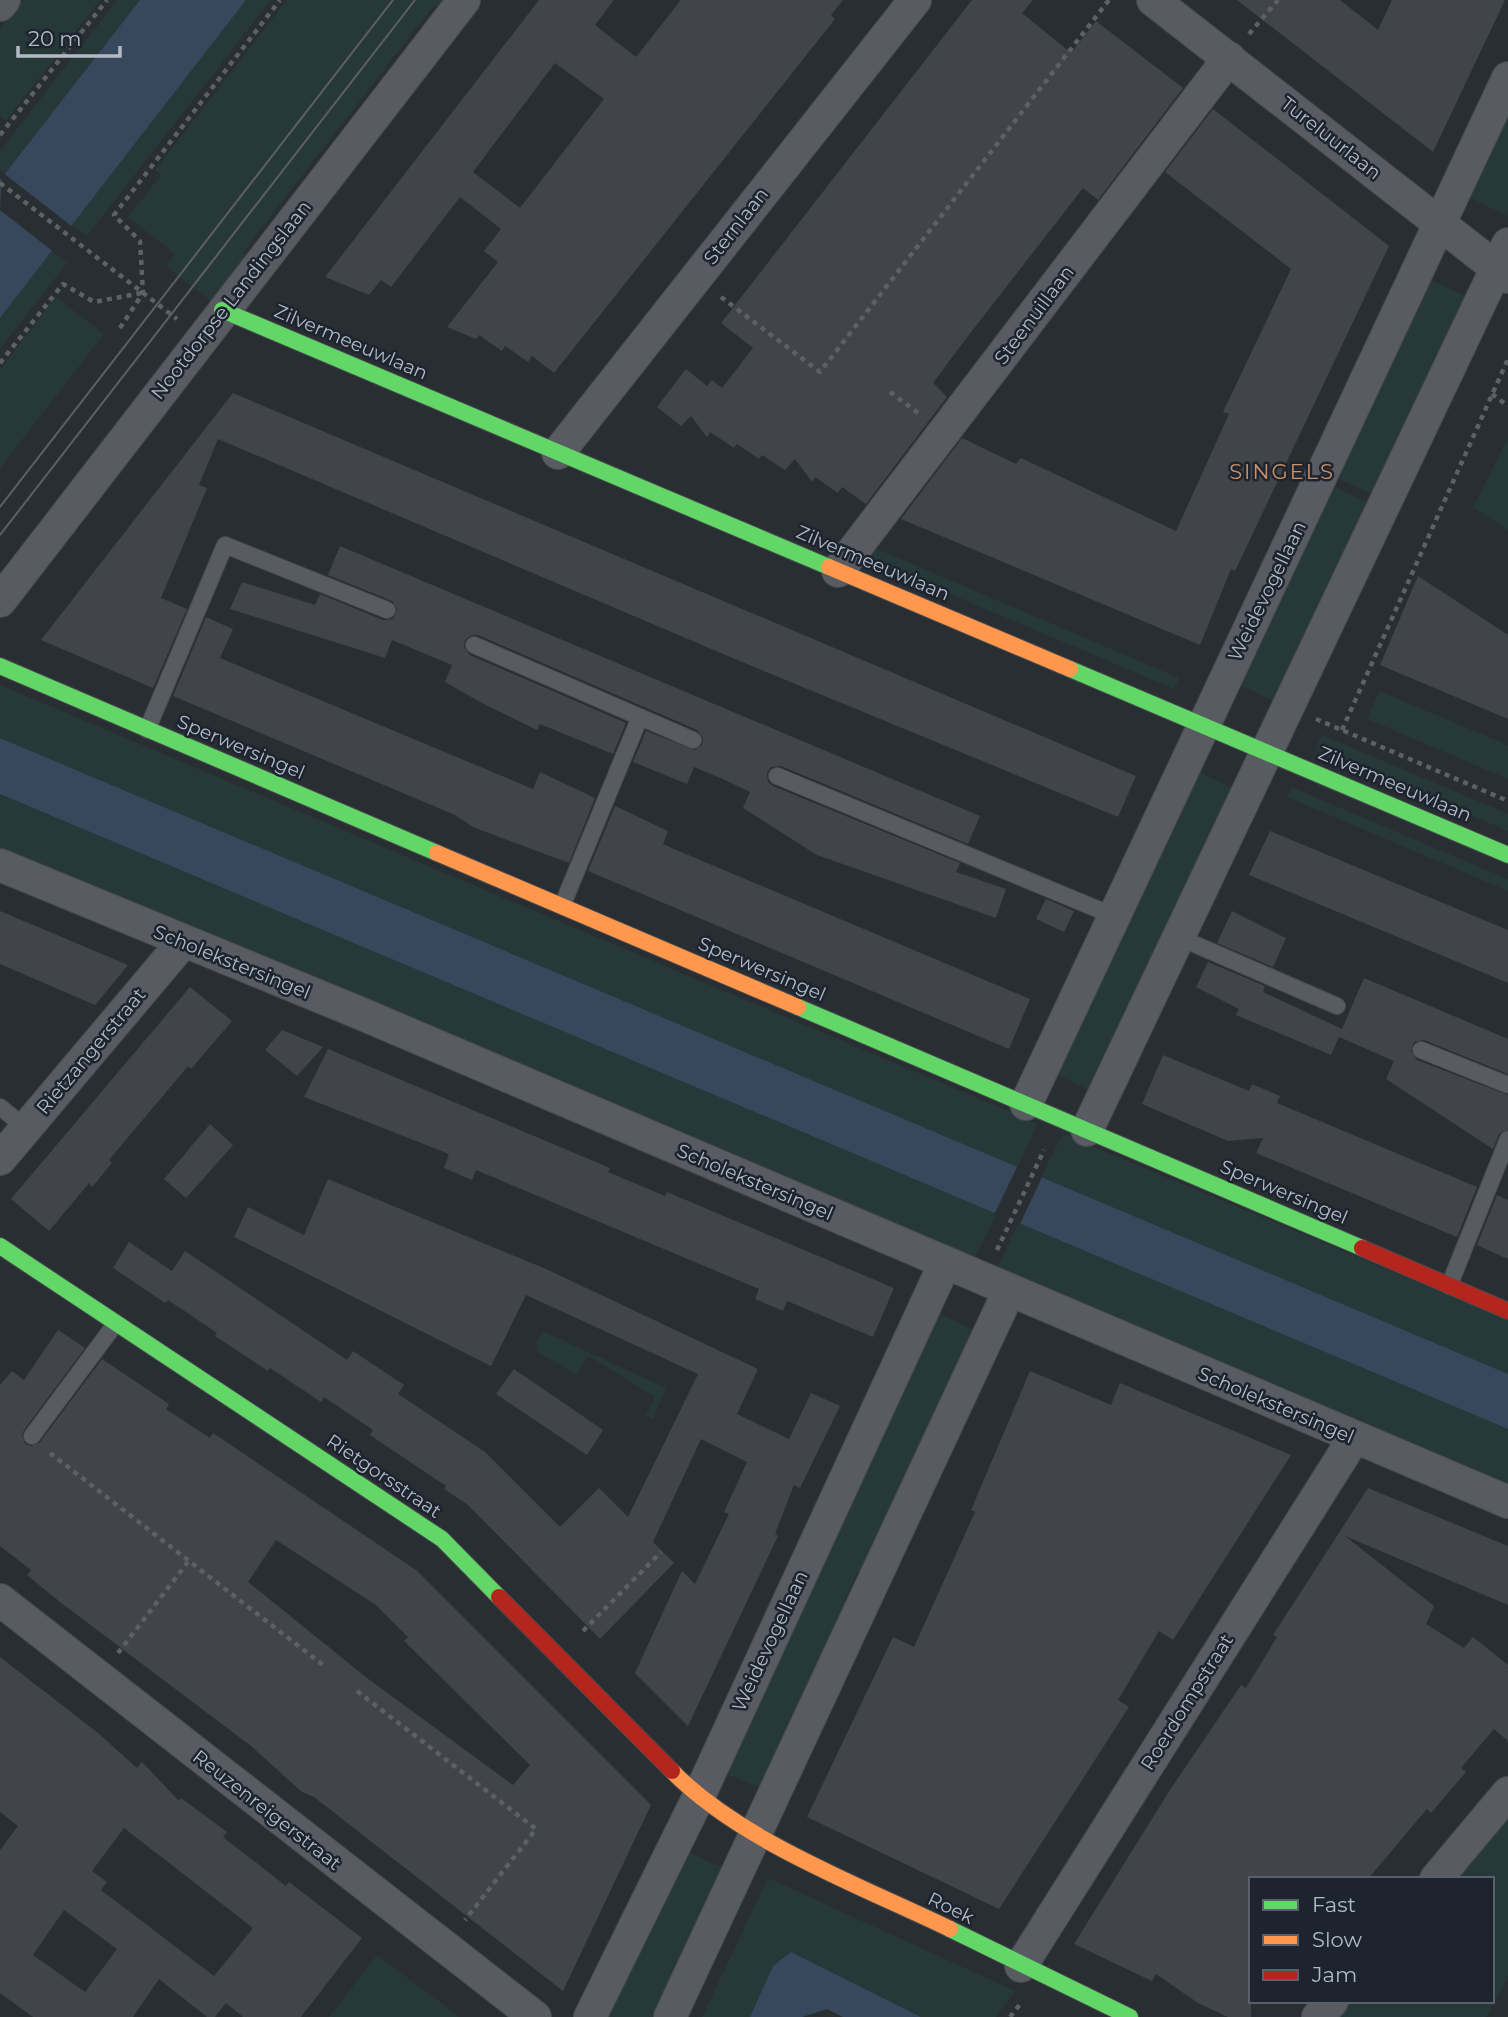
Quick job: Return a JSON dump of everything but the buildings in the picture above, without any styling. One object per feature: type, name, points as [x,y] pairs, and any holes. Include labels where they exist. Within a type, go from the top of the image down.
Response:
[{"type":"street","points":[[0,5],[4,0]]},
{"type":"street","name":"Nootdorpse Landingslaan","points":[[0,601],[201,337],[464,0]]},
{"type":"street","name":"Sternlaan","points":[[558,453],[915,0]]},
{"type":"street","name":"Tureluurlaan","points":[[1153,0],[1441,223],[1504,263]]},
{"type":"street","name":"Steenuillaan","points":[[838,571],[1229,58]]},
{"type":"street","name":"Weidevogellaan","points":[[1026,1104],[1508,78]]},
{"type":"street","points":[[1087,1130],[1265,751],[1504,263]]},
{"type":"street","name":"Zilvermeeuwlaan","points":[[222,310],[1508,855]]},
{"type":"street","name":"Sperwersingel","points":[[0,666],[1508,1311]]},
{"type":"street","name":"Scholekstersingel","points":[[0,865],[362,1014],[1508,1502]]},
{"type":"street","name":"Rietzangerstraat","points":[[0,1159],[183,942]]},
{"type":"street","name":"Rietgorsstraat","points":[[0,1246],[442,1539],[698,1798]]},
{"type":"street","name":"Weidevogellaan","points":[[590,2017],[698,1798],[945,1263]]},
{"type":"street","points":[[670,2017],[1009,1291]]},
{"type":"street","name":"Roerdompstraat","points":[[1021,1966],[1354,1438]]},
{"type":"street","name":"Reuzenreigerstraat","points":[[0,1600],[535,2017]]},
{"type":"street","points":[[1438,1877],[1508,1793]]},
{"type":"street","name":"Roek","points":[[698,1798],[755,1834],[1130,2017]]},
{"type":"street","points":[[1318,2017],[1330,2003]]},
{"type":"lane","points":[[147,730],[225,545],[387,610]]},
{"type":"lane","points":[[474,645],[693,740]]},
{"type":"lane","points":[[562,906],[640,717]]},
{"type":"lane","points":[[777,776],[1114,916]]},
{"type":"lane","points":[[1178,937],[1337,1006]]},
{"type":"lane","points":[[1421,1050],[1508,1085]]},
{"type":"lane","points":[[0,1107],[26,1128]]},
{"type":"lane","points":[[1449,1286],[1508,1139]]},
{"type":"lane","points":[[32,1436],[116,1323]]},
{"type":"path","points":[[0,135],[107,0]]},
{"type":"path","points":[[120,328],[143,293],[140,242],[114,215],[281,0]]},
{"type":"path","points":[[695,278],[820,372],[1109,0]]},
{"type":"path","points":[[1229,58],[1278,0]]},
{"type":"path","points":[[0,183],[201,337]]},
{"type":"path","points":[[0,363],[63,284],[94,302],[143,293]]},
{"type":"path","points":[[1342,730],[1508,359]]},
{"type":"path","points":[[1492,394],[1508,406]]},
{"type":"path","points":[[1287,707],[1508,801]]},
{"type":"path","points":[[992,1263],[1047,1143]]},
{"type":"path","points":[[32,1436],[188,1562],[323,1665]]},
{"type":"path","points":[[558,1656],[661,1552]]},
{"type":"path","points":[[113,1659],[188,1562]]},
{"type":"path","points":[[357,1691],[536,1829],[458,1929]]},
{"type":"shaded area","points":[[22,0],[100,0],[6,121],[0,116],[0,28]]},
{"type":"shaded area","points":[[117,0],[140,0],[5,173],[0,169],[0,151]]},
{"type":"shaded area","points":[[246,0],[271,0],[87,236],[72,225]]},
{"type":"shaded area","points":[[287,0],[453,0],[444,12],[434,5],[243,252],[252,260],[216,305],[166,266],[175,254],[128,217],[161,175],[155,170]]},
{"type":"shaded area","points":[[1508,102],[1508,216],[1464,195]]},
{"type":"shaded area","points":[[52,251],[67,263],[0,349],[0,318]]},
{"type":"shaded area","points":[[1425,277],[1471,299],[1377,497],[1331,475]]},
{"type":"shaded area","points":[[56,297],[104,334],[0,468],[0,370]]},
{"type":"shaded area","points":[[1508,438],[1508,530],[1473,507]]},
{"type":"shaded area","points":[[1327,483],[1373,505],[1280,704],[1234,682]]},
{"type":"shaded area","points":[[870,546],[1179,678],[1174,689],[865,558]]},
{"type":"shaded area","points":[[0,685],[1037,1123],[1018,1168],[0,738]]},
{"type":"shaded area","points":[[1379,691],[1508,745],[1508,779],[1367,719]]},
{"type":"shaded area","points":[[1322,735],[1508,814],[1508,831],[1315,750]]},
{"type":"shaded area","points":[[1193,769],[1238,791],[1095,1093],[1049,1071]]},
{"type":"shaded area","points":[[1291,787],[1508,879],[1508,891],[1287,797]]},
{"type":"shaded area","points":[[0,794],[997,1213],[973,1261],[0,851]]},
{"type":"shaded area","points":[[1063,1134],[1508,1320],[1508,1374],[1040,1178]]},
{"type":"shaded area","points":[[1019,1222],[1508,1429],[1508,1486],[996,1270]]},
{"type":"shaded area","points":[[935,1311],[981,1334],[867,1577],[857,1572],[844,1601],[853,1605],[766,1790],[719,1771]]},
{"type":"shaded area","points":[[543,1331],[666,1388],[653,1419],[645,1415],[655,1397],[589,1356],[576,1375],[538,1352],[536,1344]]},
{"type":"shaded area","points":[[1508,1809],[1508,1977],[1494,2002],[1494,1877],[1451,1877]]},
{"type":"shaded area","points":[[681,1849],[727,1870],[658,2017],[602,2017]]},
{"type":"shaded area","points":[[768,1878],[1015,1991],[996,2017],[921,2017],[791,1952],[773,1966],[750,2017],[702,2017]]},
{"type":"shaded area","points":[[377,1955],[460,2017],[329,2017]]},
{"type":"shaded area","points":[[1343,2003],[1494,2003],[1486,2017],[1332,2017]]},
{"type":"water","points":[[140,0],[246,0],[0,318],[0,180]]},
{"type":"water","points":[[0,738],[1508,1374],[1508,1429],[0,794]]},
{"type":"water","points":[[791,1952],[921,2017],[843,2017],[827,2009],[802,2017],[750,2017],[773,1966]]},
{"type":"pier","points":[[2,172],[74,228],[55,253],[0,210]]},
{"type":"pier","points":[[1018,1165],[1043,1175],[1019,1226],[994,1215]]},
{"type":"tram line","points":[[0,507],[393,0]]},
{"type":"tram line","points":[[0,535],[415,0]]},
{"type":"traffic: fast","points":[[222,310],[829,567]]},
{"type":"traffic: fast","points":[[0,666],[437,853]]},
{"type":"traffic: fast","points":[[1070,669],[1508,855]]},
{"type":"traffic: fast","points":[[798,1007],[1362,1248]]},
{"type":"traffic: fast","points":[[0,1246],[442,1539],[499,1597]]},
{"type":"traffic: fast","points":[[950,1929],[1130,2017]]},
{"type":"traffic: slow","points":[[829,567],[1070,669]]},
{"type":"traffic: slow","points":[[437,853],[798,1007]]},
{"type":"traffic: slow","points":[[672,1771],[700,1796],[766,1840],[841,1879],[950,1929]]},
{"type":"traffic: jam","points":[[1362,1248],[1508,1311]]},
{"type":"traffic: jam","points":[[499,1597],[672,1771]]},
{"type":"district","name":"SINGELS","points":[[1282,471]]}]
